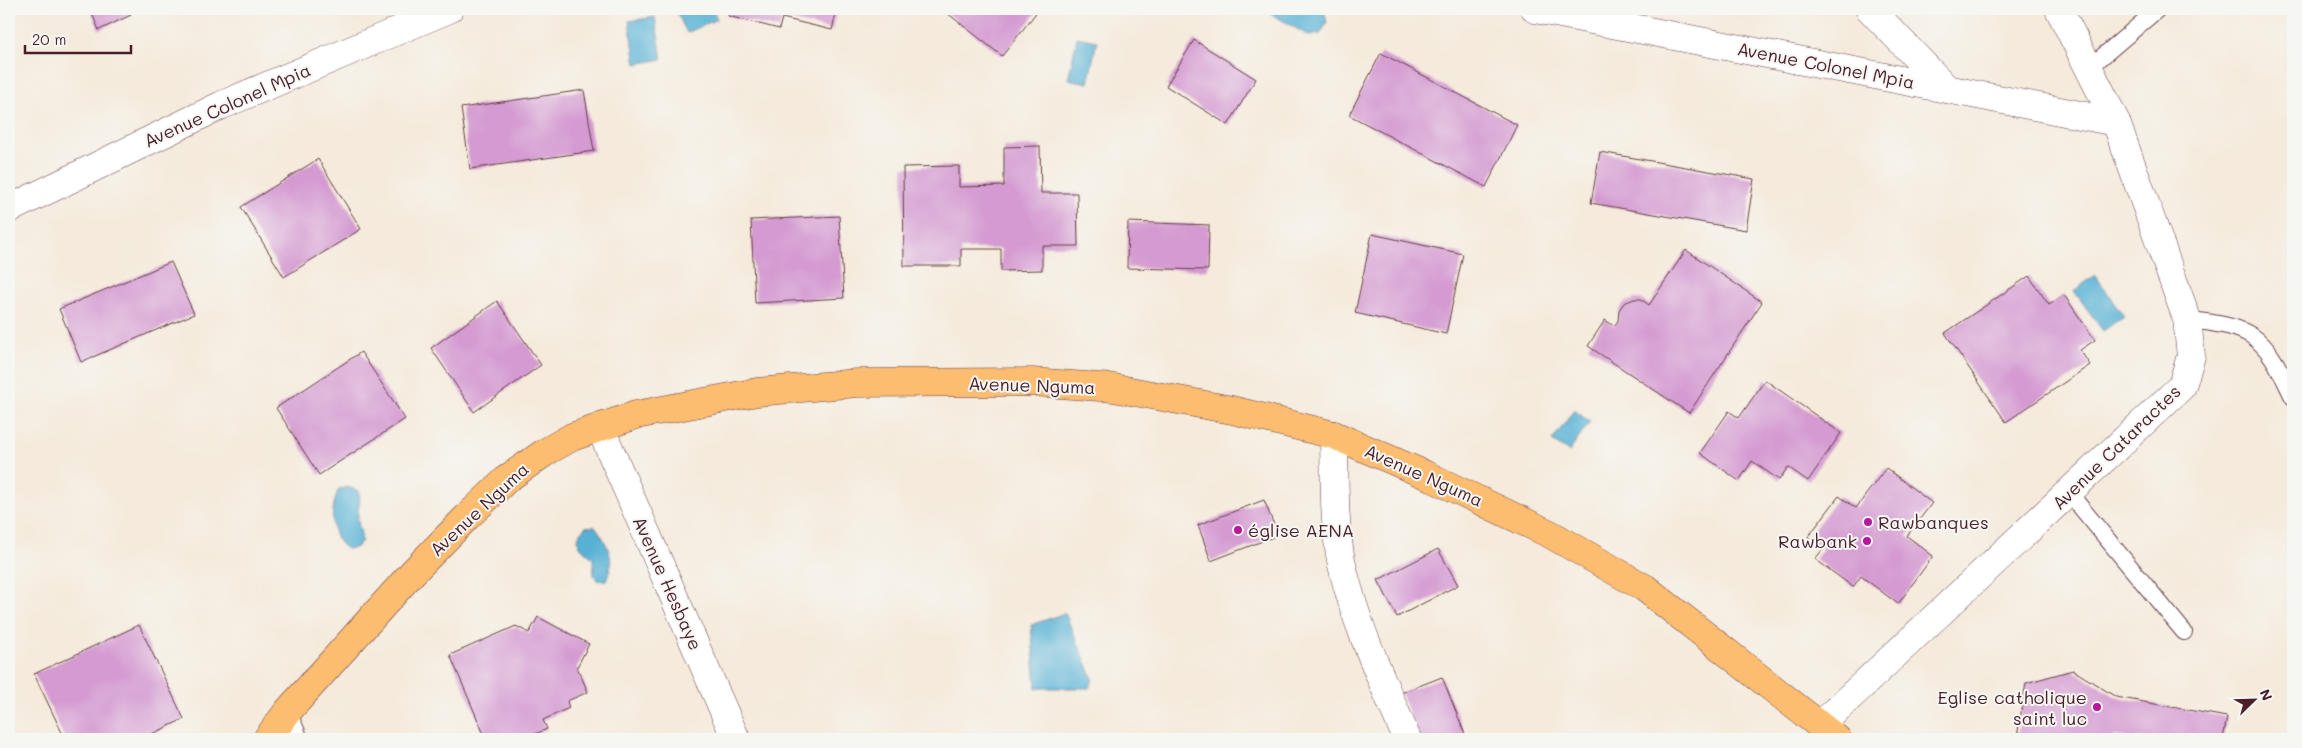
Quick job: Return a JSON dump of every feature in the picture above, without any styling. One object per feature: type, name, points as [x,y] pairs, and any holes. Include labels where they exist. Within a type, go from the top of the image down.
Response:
[{"type":"main road","name":"Avenue Nguma","points":[[267,739],[288,711],[413,572],[508,478],[544,452],[572,437],[636,415],[757,392],[857,383],[1032,382],[1114,388],[1232,410],[1334,435],[1426,475],[1550,534],[1645,588],[1829,732]]},
{"type":"street","name":"Avenue Colonel Mpia","points":[[9,210],[222,105],[449,9]]},
{"type":"street","name":"Avenue Colonel Mpia","points":[[1536,9],[2116,122]]},
{"type":"street","points":[[1870,9],[1947,89]]},
{"type":"street","name":"Avenue Cataractes","points":[[1829,732],[2069,493],[2182,386],[2191,356],[2187,319],[2116,122],[2090,67],[2059,9]]},
{"type":"street","name":"Avenue Hesbaye","points":[[600,427],[736,739]]},
{"type":"street","points":[[1334,435],[1336,504],[1342,563],[1361,631],[1407,739]]},
{"type":"lane","points":[[2090,67],[2158,9]]},
{"type":"lane","points":[[2187,319],[2230,327],[2252,336],[2272,357],[2293,397]]},
{"type":"lane","points":[[2069,493],[2184,632]]},
{"type":"lane","points":[[288,711],[300,739]]},
{"type":"water","points":[[675,9],[713,9],[717,19],[687,33]]},
{"type":"water","points":[[1267,9],[1324,9],[1327,23],[1320,34],[1309,36],[1268,12]]},
{"type":"water","points":[[655,17],[662,59],[636,64],[629,21]]},
{"type":"water","points":[[1077,37],[1097,41],[1088,83],[1068,79]]},
{"type":"water","points":[[2095,275],[2124,316],[2103,331],[2074,291]]},
{"type":"water","points":[[1574,410],[1590,422],[1569,452],[1552,441]]},
{"type":"water","points":[[348,487],[359,491],[358,520],[361,543],[355,548],[347,549],[336,537],[332,522],[334,505],[339,489]]},
{"type":"water","points":[[595,526],[607,545],[611,559],[611,566],[606,580],[599,581],[594,576],[593,559],[579,545],[578,541],[578,537],[585,527]]},
{"type":"water","points":[[1065,613],[1093,679],[1089,688],[1036,688],[1031,625]]},
{"type":"building","points":[[90,9],[128,9],[131,15],[99,30]]},
{"type":"building","points":[[730,9],[837,9],[832,30],[782,18],[779,29],[728,16]]},
{"type":"building","points":[[942,9],[1039,9],[1002,56]]},
{"type":"building","points":[[1194,40],[1256,79],[1228,125],[1166,86]]},
{"type":"building","points":[[1381,53],[1517,125],[1486,187],[1349,115]]},
{"type":"building","points":[[584,90],[594,151],[470,169],[461,108]]},
{"type":"building","points":[[1040,146],[1041,193],[1077,193],[1078,246],[1042,246],[1042,270],[1001,271],[1001,249],[961,249],[961,266],[904,266],[903,167],[959,166],[959,187],[1004,186],[1004,147]]},
{"type":"building","points":[[1600,152],[1754,179],[1746,230],[1591,203]]},
{"type":"building","points":[[318,159],[361,229],[284,277],[241,207]]},
{"type":"building","points":[[839,216],[844,298],[755,303],[751,220]]},
{"type":"building","points":[[1128,222],[1209,225],[1208,270],[1127,268]]},
{"type":"building","points":[[1372,234],[1463,254],[1446,334],[1355,313]]},
{"type":"building","points":[[1686,250],[1762,302],[1689,413],[1588,346],[1605,320],[1614,326],[1618,321],[1619,310],[1624,303],[1634,299],[1641,299],[1649,305]]},
{"type":"building","points":[[171,262],[194,314],[81,362],[59,309]]},
{"type":"building","points":[[2029,276],[2049,305],[2064,295],[2095,340],[2080,350],[2090,365],[2006,422],[1945,333]]},
{"type":"building","points":[[497,301],[541,365],[474,412],[431,348]]},
{"type":"building","points":[[361,352],[405,419],[319,475],[276,408]]},
{"type":"building","points":[[1765,380],[1841,433],[1808,481],[1788,467],[1779,480],[1752,461],[1739,481],[1700,453],[1729,411],[1739,418]]},
{"type":"building","name":"Rawbanques","points":[[1886,468],[1932,503],[1907,536],[1933,556],[1898,604],[1861,576],[1853,587],[1815,559],[1823,549],[1808,537],[1839,496],[1856,508]]},
{"type":"building","name":"église AENA","points":[[1264,500],[1278,535],[1211,561],[1198,525]]},
{"type":"building","points":[[1438,549],[1458,585],[1397,617],[1378,580]]},
{"type":"building","points":[[538,617],[589,644],[577,667],[588,692],[567,701],[569,708],[543,720],[547,729],[523,739],[486,739],[450,655],[516,626],[529,633]]},
{"type":"building","points":[[139,625],[184,719],[141,739],[65,739],[34,674]]},
{"type":"building","name":"Eglise catholique saint luc","points":[[2073,670],[2116,697],[2227,717],[2223,739],[2133,739],[2115,736],[2114,739],[2021,739],[2017,737],[2026,683]]},
{"type":"building","points":[[1442,677],[1467,739],[1420,739],[1401,693]]},
{"type":"place","name":"Rawbanques","points":[[1868,522]]},
{"type":"place","name":"église AENA","points":[[1238,530]]},
{"type":"place","name":"Rawbank","points":[[1867,541]]},
{"type":"place","name":"Eglise catholique saint luc","points":[[2097,707]]}]
